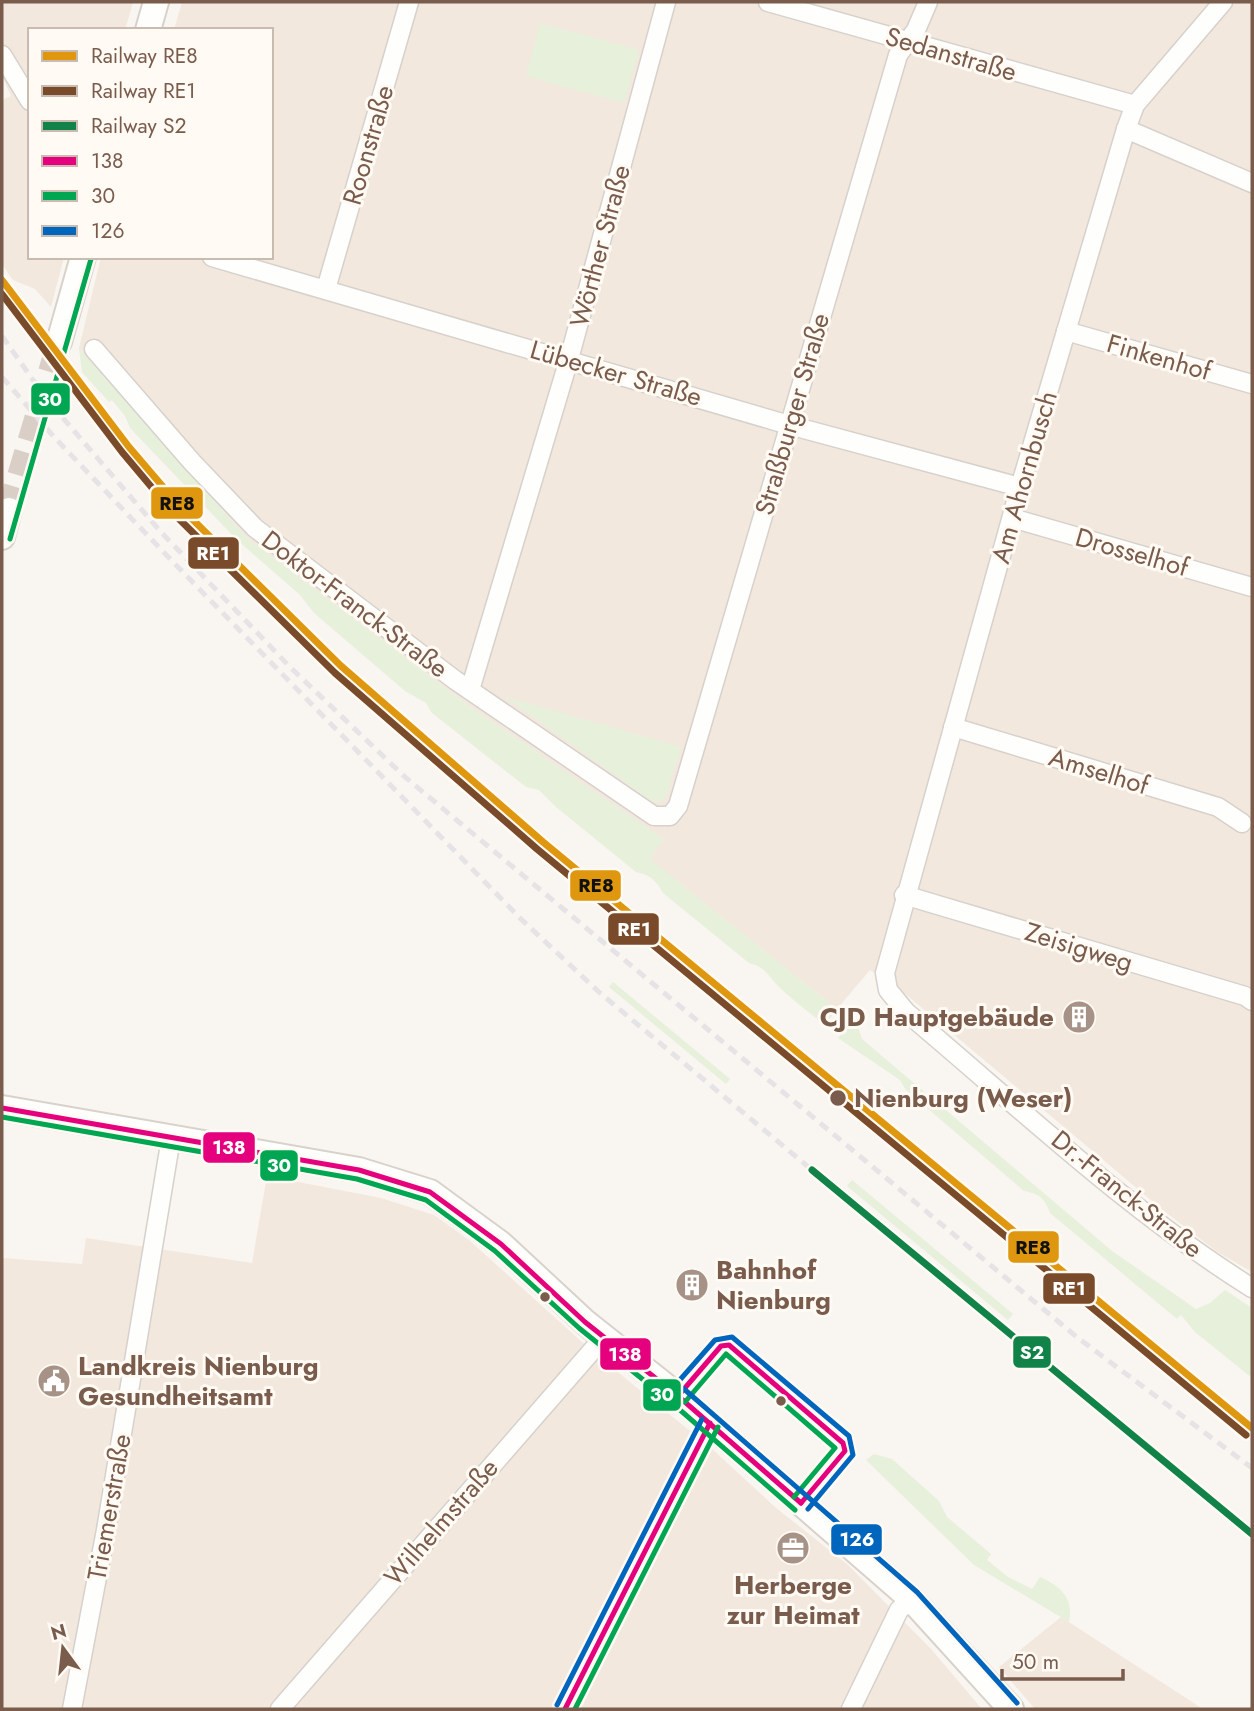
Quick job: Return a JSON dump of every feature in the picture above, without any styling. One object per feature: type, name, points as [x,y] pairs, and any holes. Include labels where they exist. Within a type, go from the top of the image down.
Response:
[{"type":"main road","points":[[149,28],[156,2]]},
{"type":"main road","points":[[59,342],[82,259]]},
{"type":"main road","points":[[2,537],[9,510]]},
{"type":"main road","points":[[2,1108],[359,1170],[430,1192],[501,1244],[604,1337],[710,1423],[911,1599],[1011,1709]]},
{"type":"street","name":"Roonstraße","points":[[326,289],[409,2]]},
{"type":"street","name":"Wörther Straße","points":[[470,690],[569,359],[666,2]]},
{"type":"street","name":"Sedanstraße","points":[[768,2],[1135,105]]},
{"type":"street","name":"Straßburger Straße","points":[[654,816],[670,816],[678,806],[898,55],[928,2]]},
{"type":"street","name":"Am Ahornbusch","points":[[885,981],[887,960],[904,895],[1020,487],[1126,129],[1135,105],[1223,2]]},
{"type":"street","points":[[2,55],[28,98]]},
{"type":"street","points":[[1126,129],[1252,183]]},
{"type":"street","name":"Lübecker Straße","points":[[219,259],[789,425],[1020,487]]},
{"type":"street","name":"Finkenhof","points":[[1066,331],[1252,384]]},
{"type":"street","name":"Doktor-Franck-Straße","points":[[93,349],[192,463],[255,528],[364,614],[654,816]]},
{"type":"street","name":"Drosselhof","points":[[1012,518],[1252,587]]},
{"type":"street","name":"Amselhof","points":[[953,727],[1218,807],[1242,823]]},
{"type":"street","name":"Zeisigweg","points":[[904,895],[1245,996],[1252,1001]]},
{"type":"street","name":"Dr.-Franck-Straße","points":[[885,981],[894,999],[905,1012],[1146,1213],[1196,1252],[1252,1288]]},
{"type":"street","name":"Triemerstraße","points":[[72,1709],[108,1517],[171,1138]]},
{"type":"street","name":"Wilhelmstraße","points":[[280,1709],[604,1337]]},
{"type":"street","points":[[565,1709],[710,1423]]},
{"type":"street","points":[[851,1709],[899,1610],[911,1599]]},
{"type":"shaded area","points":[[2,2],[133,2],[126,28],[28,28],[28,259],[63,259],[51,307],[35,289],[13,280],[2,264],[2,100],[11,96],[2,76]]},
{"type":"shaded area","points":[[182,2],[1252,2],[1252,1272],[1216,1251],[1164,1211],[909,997],[870,970],[837,1009],[649,859],[663,839],[469,706],[247,538],[79,348],[101,259],[273,259],[273,28],[175,28]]},
{"type":"shaded area","points":[[267,1176],[381,1198],[434,1215],[469,1240],[592,1351],[712,1449],[775,1507],[848,1565],[931,1649],[982,1709],[2,1709],[2,1258],[82,1264],[86,1238],[252,1263]]},
{"type":"shaded area","points":[[1061,1617],[1203,1709],[1035,1709],[999,1667]]},
{"type":"green space","points":[[540,23],[639,50],[624,103],[526,76]]},
{"type":"green space","points":[[79,348],[247,538],[469,706],[664,839],[650,859],[837,1009],[825,1025],[783,991],[763,969],[749,963],[663,893],[652,879],[636,872],[539,790],[526,787],[432,713],[426,703],[405,691],[314,613],[300,595],[237,540],[130,428],[125,416],[112,400],[109,402],[82,372]]},
{"type":"green space","points":[[503,696],[681,747],[666,797],[660,802],[652,801]]},
{"type":"green space","points":[[613,982],[730,1079],[726,1084],[609,987]]},
{"type":"green space","points":[[855,1018],[862,1039],[1112,1251],[1196,1309],[1210,1303],[1225,1290],[1252,1308],[1252,1378],[1195,1332],[1181,1315],[1177,1319],[1050,1213],[1041,1198],[1024,1191],[906,1090],[900,1080],[838,1038]]},
{"type":"green space","points":[[852,1180],[1013,1314],[1008,1320],[847,1186]]},
{"type":"green space","points":[[874,1454],[892,1459],[939,1501],[947,1517],[991,1554],[987,1560],[1008,1577],[1032,1589],[1040,1577],[1060,1589],[1070,1607],[1069,1622],[974,1565],[866,1460]]},
{"type":"tunnel","points":[[9,510],[59,342]]},
{"type":"railway","points":[[2,336],[45,397],[160,531],[290,667],[405,777],[1078,1338],[1252,1468]]},
{"type":"railway","points":[[2,377],[54,437],[174,563],[521,919],[600,993],[812,1170]]},
{"type":"rail line","name":"RE8","points":[[2,280],[129,447],[182,509],[341,666],[543,842],[1252,1428]]},
{"type":"rail line","name":"RE1","points":[[2,294],[122,452],[175,515],[335,673],[537,849],[1246,1435]]},
{"type":"rail line","name":"S2","points":[[812,1170],[1252,1534]]},
{"type":"transit line","name":"30","points":[[10,539],[91,259]]},
{"type":"transit line","name":"138","points":[[2,1108],[359,1170],[430,1192],[501,1244],[585,1322],[678,1396],[801,1503]]},
{"type":"transit line","name":"30","points":[[2,1117],[357,1179],[426,1200],[495,1251],[579,1328],[672,1403],[795,1510]]},
{"type":"transit line","name":"126","points":[[671,1390],[715,1340],[732,1337],[849,1436],[853,1455],[808,1509]]},
{"type":"transit line","name":"138","points":[[678,1396],[721,1346],[729,1345],[843,1443],[845,1451],[801,1503]]},
{"type":"transit line","name":"30","points":[[685,1402],[726,1354],[835,1448],[794,1497]]},
{"type":"transit line","name":"126","points":[[684,1389],[917,1592],[1017,1703]]},
{"type":"transit line","name":"126","points":[[557,1705],[702,1419]]},
{"type":"transit line","name":"138","points":[[565,1709],[710,1423]]},
{"type":"transit line","name":"30","points":[[575,1709],[718,1427]]},
{"type":"place","name":"CJD Hauptgebäude","points":[[1079,1017]]},
{"type":"place","name":"Nienburg (Weser)","points":[[838,1098]]},
{"type":"place","name":"Bahnhof Nienburg","points":[[692,1285]]},
{"type":"place","name":"Landkreis Nienburg Gesundheitsamt","points":[[54,1381]]},
{"type":"place","name":"Herberge zur Heimat","points":[[793,1548]]}]
